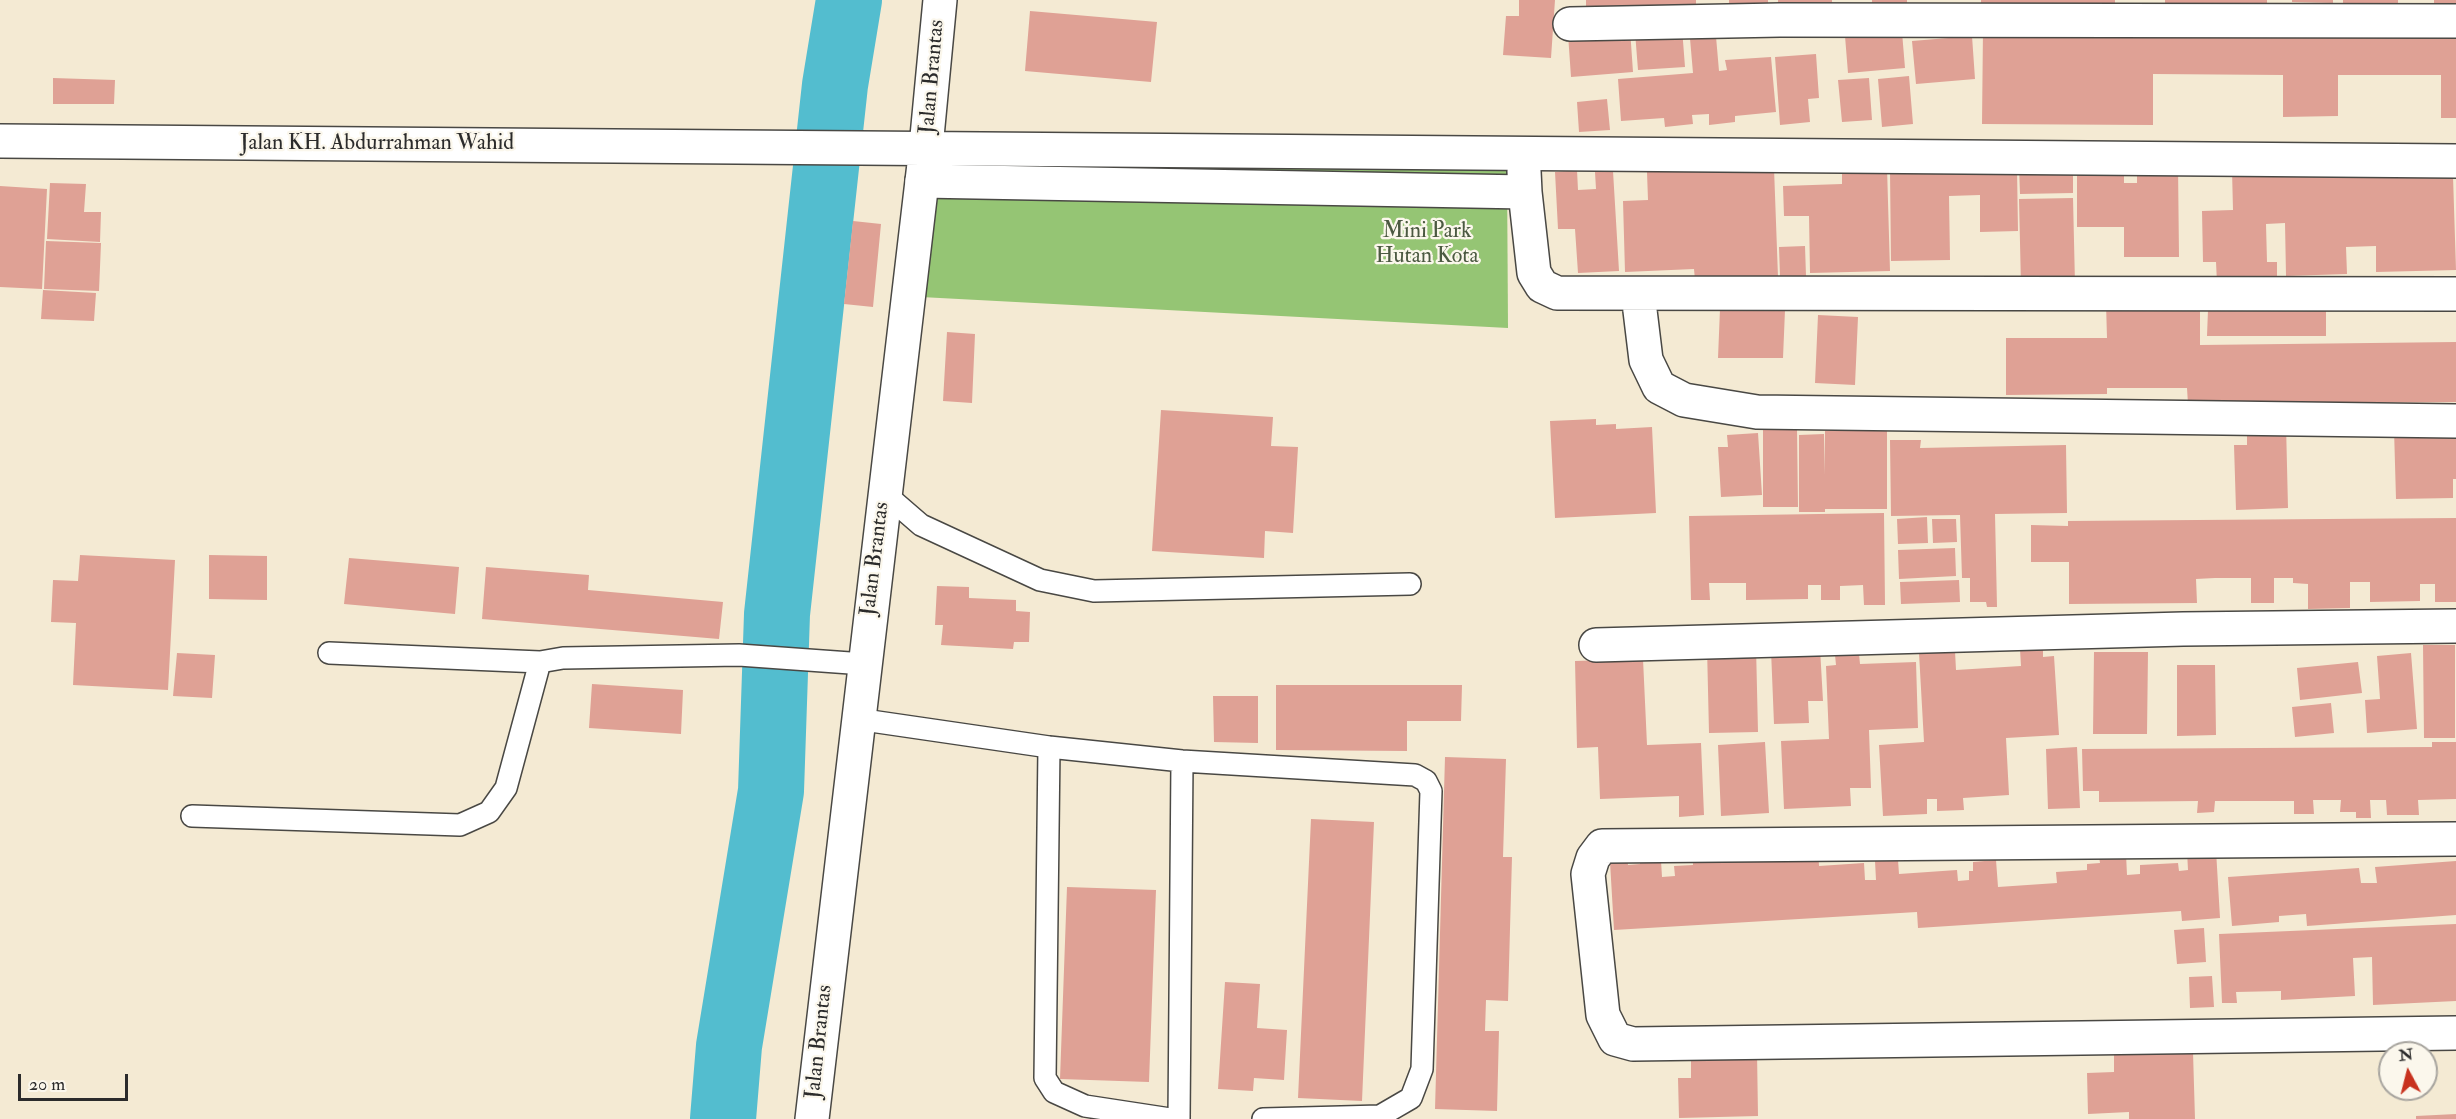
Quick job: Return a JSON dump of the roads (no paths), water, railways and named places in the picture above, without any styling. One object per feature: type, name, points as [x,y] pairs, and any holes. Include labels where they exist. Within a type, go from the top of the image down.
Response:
[{"type":"street","name":"Jalan Brantas","points":[[812,1119],[857,719],[926,147],[940,0]]},
{"type":"street","points":[[1570,24],[1814,20],[2456,21]]},
{"type":"street","name":"Jalan KH. Abdurrahman Wahid","points":[[0,141],[2456,161]]},
{"type":"street","points":[[1523,155],[1534,273],[1542,286],[1557,293],[2456,294]]},
{"type":"street","points":[[922,181],[1525,192]]},
{"type":"street","points":[[1638,294],[1646,360],[1659,387],[1684,400],[1757,412],[2456,421]]},
{"type":"street","points":[[1596,645],[2183,629],[2456,626]]},
{"type":"street","points":[[2456,839],[1602,846],[1593,858],[1588,874],[1603,1015],[1615,1039],[1632,1044],[2456,1033]]},
{"type":"lane","points":[[884,493],[921,525],[1040,580],[1094,591],[1410,584]]},
{"type":"lane","points":[[329,653],[540,662],[563,658],[739,655],[813,658],[864,664]]},
{"type":"lane","points":[[192,816],[460,825],[489,812],[506,788],[540,662]]},
{"type":"lane","points":[[857,719],[1049,747],[1182,761],[1415,776],[1426,781],[1431,791],[1422,1069],[1411,1098],[1380,1116],[1263,1119]]},
{"type":"lane","points":[[1049,747],[1045,1078],[1054,1092],[1085,1106],[1170,1119]]},
{"type":"lane","points":[[1179,1119],[1182,761]]},
{"type":"waterway","points":[[723,1119],[729,1046],[771,791],[777,614],[835,85],[849,0]]},
{"type":"park label","name":"Mini Park Hutan Kota","points":[[1427,244]]}]
